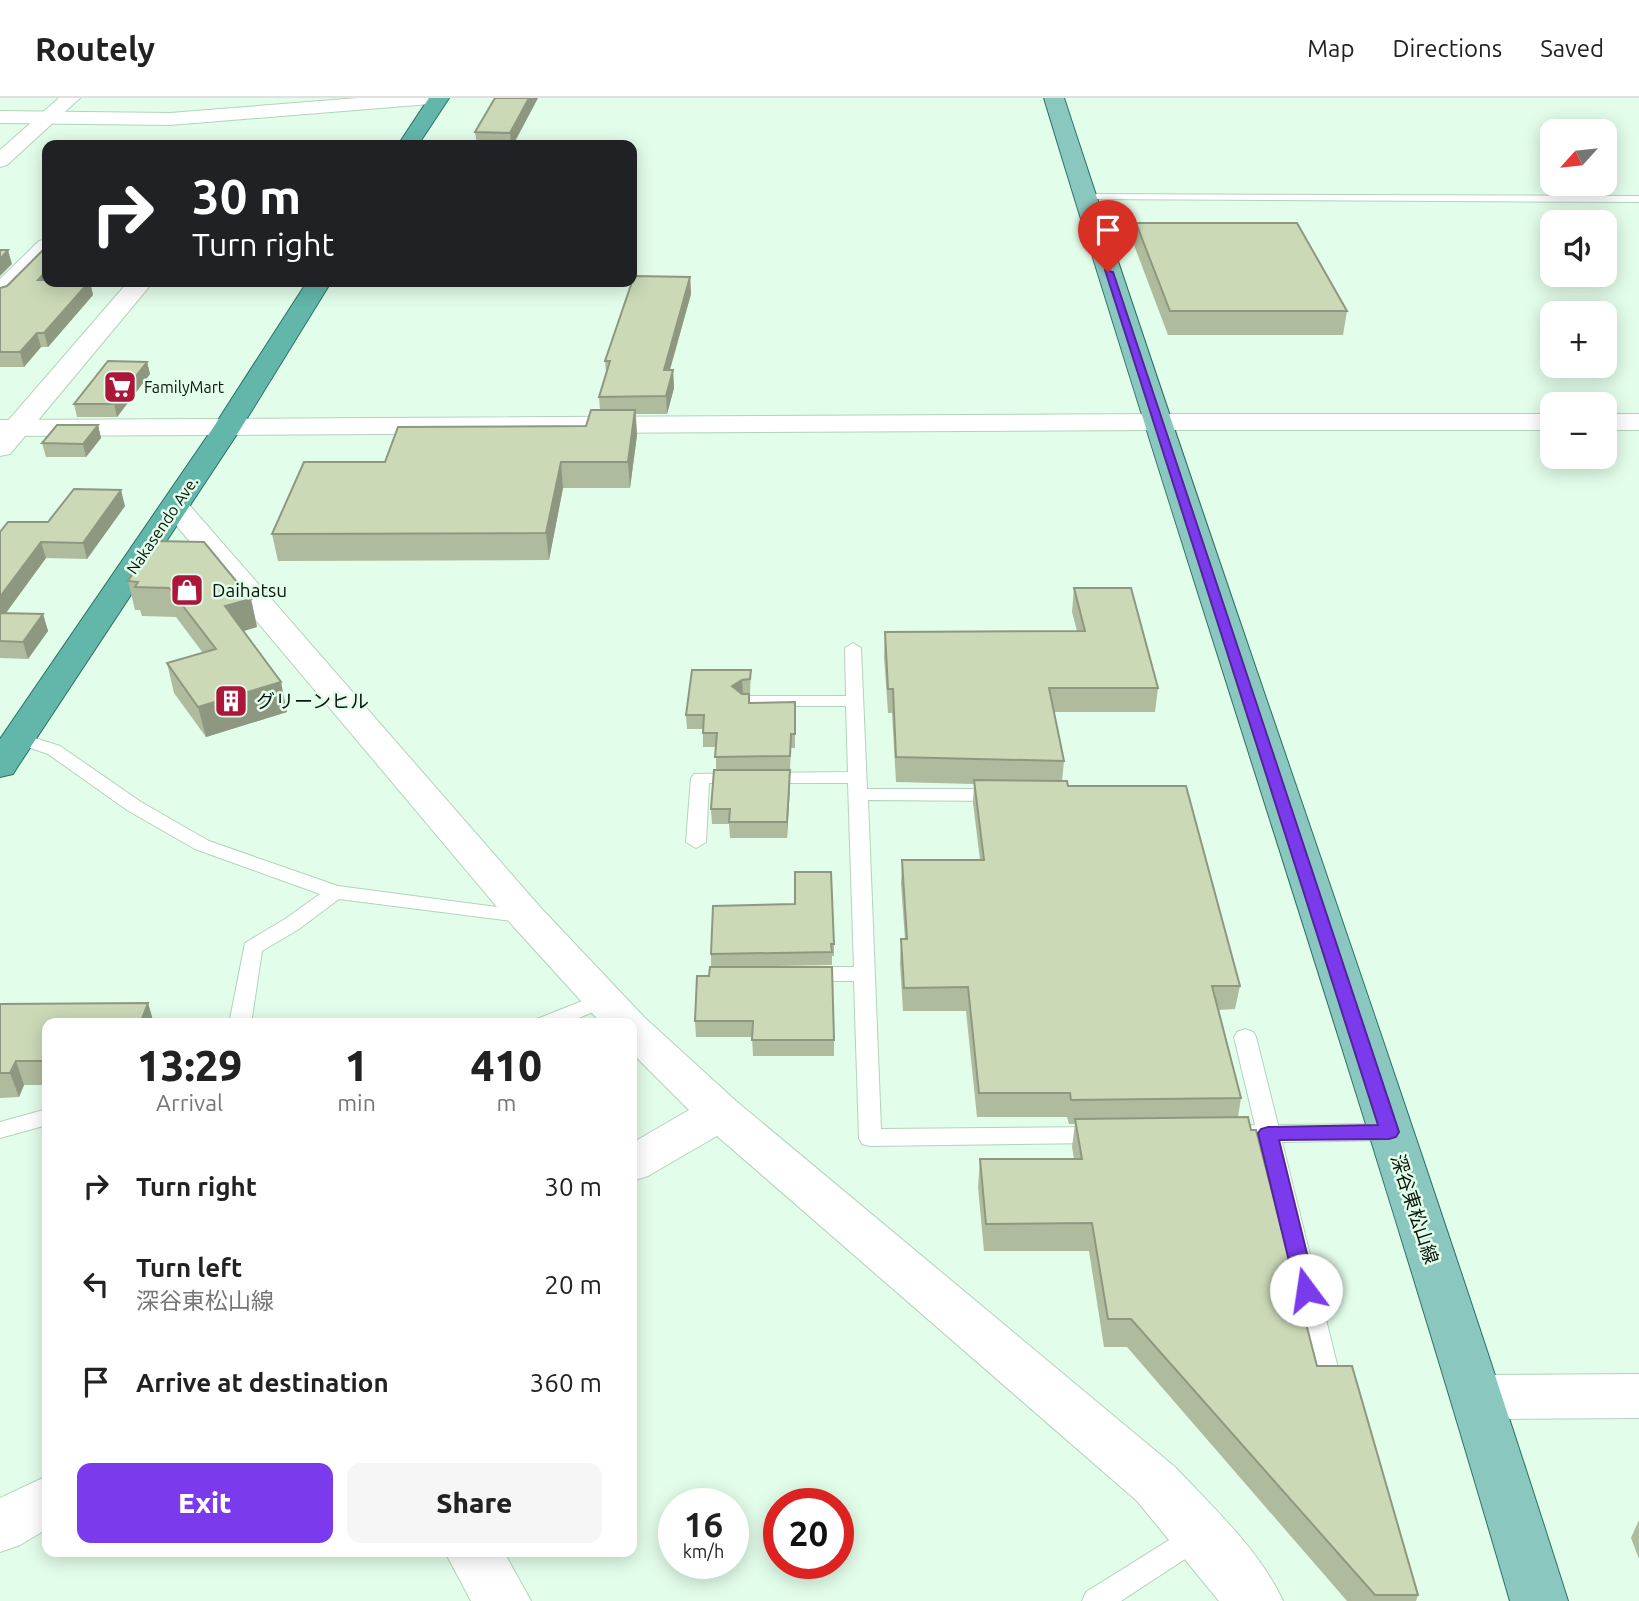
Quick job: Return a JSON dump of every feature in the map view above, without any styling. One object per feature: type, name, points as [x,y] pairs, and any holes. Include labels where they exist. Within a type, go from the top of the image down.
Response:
[{"type":"highway","points":[[411,140],[439,98]]},
{"type":"highway","name":"Nakasendo Ave.","points":[[6,745],[175,506],[316,287]]},
{"type":"main road","name":"深谷東松山線","points":[[1054,98],[1156,422],[1477,1397],[1539,1601]]},
{"type":"street","points":[[0,161],[70,98]]},
{"type":"street","points":[[153,136],[191,98]]},
{"type":"street","points":[[0,117],[170,119],[295,104],[430,98]]},
{"type":"street","points":[[14,252],[42,250]]},
{"type":"street","points":[[0,293],[42,253]]},
{"type":"street","points":[[6,435],[137,287]]},
{"type":"street","points":[[6,435],[227,428],[1540,422]]},
{"type":"street","points":[[1617,422],[1639,422]]},
{"type":"street","points":[[175,506],[527,918],[620,1017]]},
{"type":"street","points":[[637,1033],[720,1113],[1156,1484],[1200,1533],[1254,1601]]},
{"type":"street","points":[[637,1161],[720,1113]]},
{"type":"street","points":[[1477,1397],[1639,1396]]},
{"type":"street","points":[[0,1527],[42,1503]]},
{"type":"street","points":[[475,1557],[502,1601]]},
{"type":"lane","points":[[1085,197],[1639,199]]},
{"type":"lane","points":[[853,648],[870,1138],[1117,1135]]},
{"type":"lane","points":[[744,701],[854,701]]},
{"type":"lane","points":[[6,745],[54,750],[134,806],[202,845],[335,892],[527,918]]},
{"type":"lane","points":[[696,842],[700,778],[1022,795]]},
{"type":"lane","points":[[241,1018],[252,948],[292,924],[335,892]]},
{"type":"lane","points":[[784,974],[864,974]]},
{"type":"lane","points":[[1245,1037],[1325,1368]]},
{"type":"lane","points":[[0,1130],[42,1117]]},
{"type":"lane","points":[[1213,1134],[1389,1132]]},
{"type":"lane","points":[[1096,1601],[1200,1533]]},
{"type":"building","points":[[495,98],[529,98],[510,133],[475,132]]},
{"type":"building","points":[[1136,223],[1297,223],[1347,311],[1170,311]]},
{"type":"building","points":[[0,250],[8,250],[0,259]]},
{"type":"building","points":[[42,251],[42,276],[38,280],[42,280],[42,287],[85,287],[44,333],[37,333],[20,352],[0,352],[0,288],[7,286]]},
{"type":"building","points":[[637,276],[690,277],[664,370],[673,370],[666,396],[599,397],[610,361],[605,361],[630,287],[637,287]]},
{"type":"building","points":[[108,361],[147,362],[114,404],[74,404]]},
{"type":"building","points":[[591,410],[635,410],[628,462],[561,462],[546,533],[272,534],[304,462],[385,462],[398,427],[586,426]]},
{"type":"building","points":[[57,425],[98,425],[83,444],[42,443]]},
{"type":"building","points":[[74,489],[121,490],[83,543],[41,542],[0,597],[0,532],[8,522],[48,522]]},
{"type":"building","points":[[154,541],[204,542],[251,599],[225,606],[281,682],[198,707],[167,663],[216,649],[169,588],[135,587],[138,582],[128,581]]},
{"type":"building","points":[[1074,588],[1131,588],[1158,688],[1049,688],[1064,761],[896,757],[893,689],[888,689],[885,632],[1085,631]]},
{"type":"building","points":[[0,613],[43,614],[23,642],[0,641]]},
{"type":"building","points":[[692,670],[751,670],[750,679],[732,686],[742,694],[749,694],[749,703],[795,702],[795,734],[791,734],[790,756],[715,757],[717,733],[703,733],[704,715],[686,715]]},
{"type":"building","points":[[714,770],[790,770],[787,822],[729,822],[730,809],[711,809]]},
{"type":"building","points":[[974,780],[1067,781],[1068,786],[1186,786],[1240,986],[1212,986],[1241,1098],[1071,1100],[1070,1093],[979,1093],[968,987],[904,988],[901,939],[907,939],[902,860],[984,860]]},
{"type":"building","points":[[795,872],[831,872],[832,952],[711,954],[713,906],[795,904]]},
{"type":"building","points":[[710,967],[832,967],[834,1040],[752,1040],[753,1021],[695,1021],[697,976],[709,976]]},
{"type":"building","points":[[148,1003],[142,1018],[42,1018],[42,1061],[16,1061],[10,1073],[0,1073],[0,1004]]},
{"type":"building","points":[[1248,1117],[1251,1130],[1256,1130],[1317,1366],[1352,1366],[1418,1595],[1375,1595],[1131,1319],[1108,1319],[1092,1223],[986,1224],[980,1159],[1082,1159],[1075,1119]]},
{"type":"place","name":"FamilyMart","points":[[120,387]]},
{"type":"place","name":"Daihatsu","points":[[187,590]]},
{"type":"place","name":"グリーンヒル","points":[[231,701]]},
{"type":"route","points":[[1108,272],[1389,1132],[1268,1133],[1306,1290]]}]
